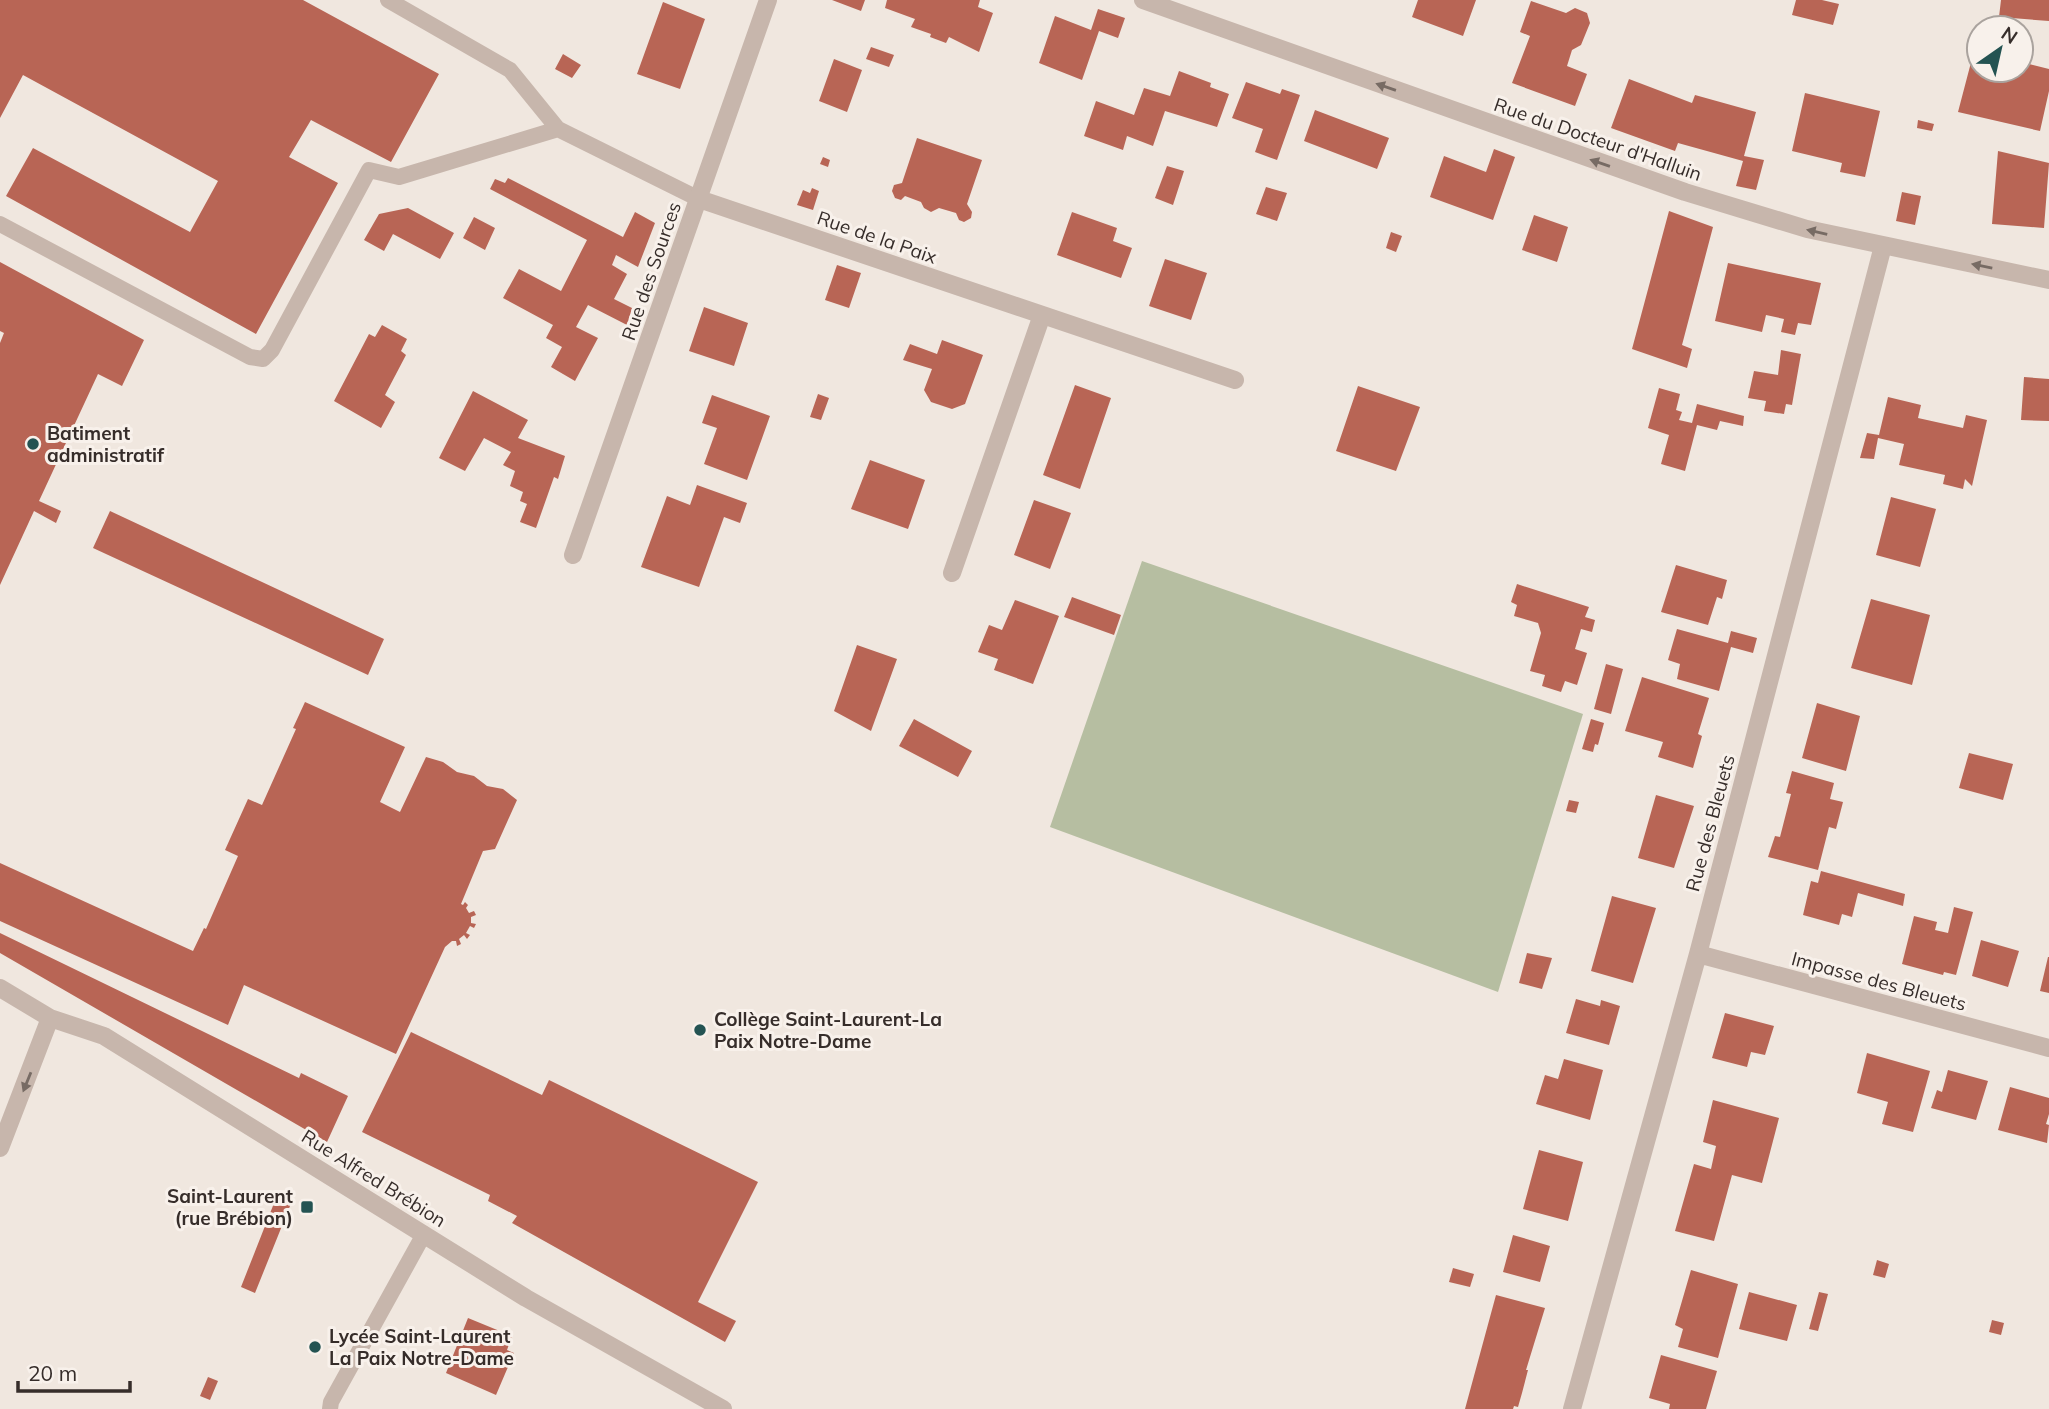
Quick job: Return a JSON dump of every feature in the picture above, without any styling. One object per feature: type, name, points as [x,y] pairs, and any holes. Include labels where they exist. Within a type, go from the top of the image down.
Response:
[{"type":"street","name":"Rue des Sources","points":[[573,555],[768,0]]},
{"type":"street","name":"Rue du Docteur d'Halluin","points":[[1143,0],[1685,192],[1807,229],[2049,280]]},
{"type":"street","name":"Rue de la Paix","points":[[699,199],[1235,380]]},
{"type":"street","name":"Rue des Bleuets","points":[[1572,1409],[1698,954],[1883,246]]},
{"type":"street","points":[[952,573],[1042,315]]},
{"type":"street","name":"Impasse des Bleuets","points":[[1698,954],[2049,1048]]},
{"type":"street","name":"Rue Alfred Brébion","points":[[0,989],[50,1018],[104,1036],[526,1298],[723,1409]]},
{"type":"street","points":[[0,1148],[50,1018]]},
{"type":"lane","points":[[388,0],[510,70],[558,129],[699,199]]},
{"type":"lane","points":[[0,224],[250,357],[263,359],[272,350],[369,170],[399,177],[558,129]]},
{"type":"lane","points":[[330,1409],[331,1402],[424,1234]]},
{"type":"green space","points":[[1142,561],[1583,714],[1498,992],[1050,827]]},
{"type":"building","points":[[0,0],[303,0],[439,74],[391,162],[311,120],[289,157],[338,183],[256,334],[6,196],[33,148],[190,232],[218,181],[23,75],[0,118]]},
{"type":"building","points":[[832,0],[865,0],[861,11]]},
{"type":"building","points":[[887,0],[980,0],[978,7],[993,13],[979,52],[949,37],[946,43],[911,27],[915,19],[885,8]]},
{"type":"building","points":[[1418,0],[1476,0],[1463,36],[1412,17]]},
{"type":"building","points":[[1796,0],[1822,0],[1839,4],[1833,25],[1792,15]]},
{"type":"building","points":[[2001,0],[2049,0],[2049,21],[2035,20],[2035,14],[1999,14]]},
{"type":"building","points":[[1531,1],[1566,13],[1575,8],[1587,13],[1590,23],[1581,45],[1572,50],[1567,66],[1587,74],[1575,106],[1512,83],[1530,36],[1520,32]]},
{"type":"building","points":[[663,2],[705,19],[680,89],[637,74]]},
{"type":"building","points":[[1098,9],[1125,18],[1118,38],[1099,31],[1082,80],[1039,63],[1055,16],[1091,30]]},
{"type":"building","points":[[871,47],[894,55],[889,67],[866,59]]},
{"type":"building","points":[[563,54],[581,65],[572,78],[555,69]]},
{"type":"building","points":[[834,59],[862,70],[847,112],[819,101]]},
{"type":"building","points":[[2035,66],[2049,69],[2049,91],[2040,131],[1958,112],[1965,84],[2035,84]]},
{"type":"building","points":[[1179,71],[1211,83],[1210,87],[1229,94],[1217,127],[1165,111],[1153,146],[1127,136],[1123,150],[1084,136],[1096,101],[1134,115],[1144,88],[1170,96]]},
{"type":"building","points":[[1629,79],[1692,103],[1695,95],[1756,112],[1744,156],[1764,160],[1756,190],[1736,186],[1743,161],[1678,143],[1675,151],[1611,128]]},
{"type":"building","points":[[1246,82],[1280,94],[1282,89],[1300,95],[1277,160],[1255,152],[1263,129],[1232,118]]},
{"type":"building","points":[[1805,93],[1880,111],[1865,177],[1840,172],[1842,163],[1792,151]]},
{"type":"building","points":[[1315,110],[1389,138],[1377,169],[1304,141]]},
{"type":"building","points":[[1918,120],[1934,124],[1932,131],[1917,128]]},
{"type":"building","points":[[917,138],[982,160],[967,204],[972,212],[971,218],[964,222],[959,220],[956,213],[939,208],[931,212],[924,208],[921,202],[905,196],[901,200],[895,198],[892,191],[894,185],[902,183]]},
{"type":"building","points":[[1494,149],[1515,157],[1493,220],[1430,197],[1444,156],[1486,172]]},
{"type":"building","points":[[1998,151],[2049,163],[2044,228],[1992,224]]},
{"type":"building","points":[[823,157],[830,160],[828,167],[820,164]]},
{"type":"building","points":[[1167,166],[1184,171],[1173,205],[1155,198]]},
{"type":"building","points":[[508,178],[623,237],[635,212],[655,223],[638,267],[616,255],[612,265],[627,274],[614,299],[632,308],[627,325],[588,305],[576,327],[598,338],[575,381],[551,367],[562,347],[546,338],[553,325],[503,298],[519,269],[561,291],[587,240],[490,189],[495,179],[505,183]]},
{"type":"building","points":[[1266,187],[1287,193],[1277,221],[1256,214]]},
{"type":"building","points":[[812,188],[819,191],[813,210],[797,205],[803,190],[810,193]]},
{"type":"building","points":[[1902,192],[1921,196],[1915,225],[1896,221]]},
{"type":"building","points":[[408,208],[454,233],[440,259],[393,234],[384,251],[364,240],[379,214]]},
{"type":"building","points":[[1669,211],[1713,227],[1682,345],[1692,349],[1687,368],[1632,349]]},
{"type":"building","points":[[1072,212],[1117,228],[1113,241],[1132,248],[1121,278],[1057,255]]},
{"type":"building","points":[[1534,215],[1568,227],[1557,262],[1522,250]]},
{"type":"building","points":[[474,217],[495,228],[485,250],[463,238]]},
{"type":"building","points":[[1391,232],[1402,236],[1396,252],[1386,248]]},
{"type":"building","points":[[1165,259],[1207,273],[1191,320],[1149,306]]},
{"type":"building","name":"Batiment administratif","points":[[0,262],[144,340],[122,386],[98,374],[39,501],[61,511],[56,523],[34,511],[0,585],[0,343],[4,333],[0,331]]},
{"type":"building","points":[[1728,263],[1821,283],[1811,325],[1798,323],[1795,335],[1781,332],[1784,319],[1766,315],[1762,332],[1715,321]]},
{"type":"building","points":[[837,265],[861,273],[849,308],[825,300]]},
{"type":"building","points":[[704,307],[748,323],[734,366],[689,351]]},
{"type":"building","points":[[382,325],[407,339],[401,351],[406,355],[385,395],[395,402],[381,428],[334,401],[369,334],[375,337]]},
{"type":"building","points":[[942,340],[983,355],[965,404],[952,409],[931,402],[924,390],[932,369],[903,360],[910,344],[937,354]]},
{"type":"building","points":[[1781,350],[1801,354],[1792,405],[1786,404],[1784,414],[1764,411],[1766,401],[1748,398],[1754,371],[1778,375]]},
{"type":"building","points":[[2024,377],[2049,379],[2049,421],[2021,420]]},
{"type":"building","points":[[1075,385],[1111,398],[1080,489],[1043,475]]},
{"type":"building","points":[[1358,386],[1420,407],[1396,471],[1336,451]]},
{"type":"building","points":[[1659,388],[1680,394],[1676,410],[1682,412],[1679,420],[1692,423],[1697,404],[1744,416],[1743,426],[1720,421],[1717,430],[1697,425],[1685,471],[1661,464],[1669,435],[1648,428]]},
{"type":"building","points":[[473,391],[528,420],[518,438],[565,456],[558,479],[554,477],[536,528],[520,522],[527,504],[520,501],[523,492],[510,486],[515,471],[503,465],[511,452],[484,438],[465,471],[439,458]]},
{"type":"building","points":[[818,394],[829,398],[821,420],[810,417]]},
{"type":"building","points":[[712,395],[770,416],[747,480],[704,464],[717,428],[702,423]]},
{"type":"building","points":[[1888,397],[1921,405],[1918,418],[1963,428],[1966,415],[1987,420],[1972,486],[1965,479],[1963,489],[1943,484],[1945,475],[1899,465],[1904,444],[1878,438],[1874,459],[1860,458],[1867,433],[1879,435]]},
{"type":"building","points":[[870,460],[925,480],[908,529],[851,509]]},
{"type":"building","points":[[697,485],[747,503],[740,523],[724,517],[699,587],[641,567],[667,496],[690,505]]},
{"type":"building","points":[[1891,497],[1936,509],[1920,567],[1876,555]]},
{"type":"building","points":[[1034,500],[1071,513],[1050,569],[1014,555]]},
{"type":"building","points":[[110,511],[384,639],[368,675],[93,548]]},
{"type":"building","points":[[1676,565],[1727,580],[1722,599],[1717,597],[1708,625],[1661,612]]},
{"type":"building","points":[[1517,584],[1589,607],[1585,617],[1595,620],[1592,632],[1581,629],[1575,649],[1587,653],[1577,685],[1565,681],[1561,692],[1542,686],[1545,675],[1530,671],[1541,633],[1538,623],[1514,616],[1517,605],[1511,602]]},
{"type":"building","points":[[1072,597],[1121,615],[1114,635],[1064,617]]},
{"type":"building","points":[[1871,599],[1930,615],[1912,685],[1851,668]]},
{"type":"building","points":[[1015,600],[1059,616],[1033,684],[994,670],[998,659],[978,652],[989,625],[1002,630]]},
{"type":"building","points":[[1677,629],[1728,643],[1731,631],[1757,638],[1753,653],[1731,647],[1719,691],[1677,679],[1680,664],[1668,660]]},
{"type":"building","points":[[857,645],[897,659],[871,731],[834,711]]},
{"type":"building","points":[[1606,664],[1623,669],[1611,714],[1594,709]]},
{"type":"building","points":[[1642,677],[1709,698],[1698,734],[1702,736],[1693,768],[1658,757],[1663,742],[1625,731]]},
{"type":"building","points":[[305,702],[405,747],[380,802],[400,812],[426,757],[443,762],[457,772],[474,776],[487,786],[503,789],[517,800],[495,849],[483,851],[461,904],[465,902],[468,905],[466,908],[469,913],[474,911],[476,915],[471,917],[471,923],[476,924],[474,928],[470,926],[466,933],[470,935],[467,939],[464,935],[459,939],[461,944],[457,946],[456,941],[452,941],[445,947],[396,1054],[244,985],[228,1025],[0,921],[0,863],[193,951],[204,928],[206,929],[238,856],[225,850],[248,799],[262,805]]},
{"type":"building","points":[[1817,703],[1860,716],[1846,771],[1802,758]]},
{"type":"building","points":[[914,719],[972,751],[958,777],[899,746]]},
{"type":"building","points":[[1591,719],[1604,723],[1598,745],[1595,744],[1593,752],[1582,749]]},
{"type":"building","points":[[1969,753],[2013,764],[2003,800],[1959,788]]},
{"type":"building","points":[[1792,771],[1834,783],[1830,799],[1843,802],[1836,829],[1829,827],[1818,870],[1768,857],[1775,836],[1780,837],[1791,794],[1786,793]]},
{"type":"building","points":[[1656,795],[1694,806],[1674,868],[1638,858]]},
{"type":"building","points":[[1569,800],[1579,802],[1576,813],[1566,811]]},
{"type":"building","points":[[1821,871],[1905,894],[1903,906],[1858,893],[1852,917],[1842,914],[1839,925],[1803,915],[1811,881],[1818,883]]},
{"type":"building","points":[[1612,896],[1656,908],[1633,983],[1591,971]]},
{"type":"building","points":[[1954,907],[1973,912],[1956,975],[1944,972],[1943,975],[1902,964],[1914,916],[1937,922],[1935,930],[1948,933]]},
{"type":"building","points":[[0,933],[299,1078],[301,1073],[348,1096],[327,1142],[0,953]]},
{"type":"building","points":[[1981,940],[2019,951],[2008,987],[1972,976]]},
{"type":"building","points":[[1527,953],[1552,958],[1542,989],[1519,983]]},
{"type":"building","points":[[2049,957],[2049,993],[2040,991]]},
{"type":"building","points":[[1576,999],[1600,1006],[1601,1000],[1620,1006],[1609,1045],[1566,1033]]},
{"type":"building","points":[[1725,1013],[1774,1026],[1765,1055],[1751,1052],[1747,1067],[1712,1058]]},
{"type":"building","points":[[411,1032],[542,1095],[549,1080],[758,1182],[698,1302],[736,1321],[725,1342],[512,1223],[517,1216],[488,1201],[490,1195],[362,1132]]},
{"type":"building","points":[[1867,1053],[1930,1071],[1913,1132],[1882,1124],[1888,1102],[1857,1093]]},
{"type":"building","points":[[1564,1059],[1603,1070],[1590,1120],[1536,1104],[1545,1075],[1558,1079]]},
{"type":"building","points":[[1948,1070],[1988,1081],[1976,1120],[1931,1108],[1937,1090],[1942,1092]]},
{"type":"building","points":[[2010,1087],[2049,1098],[2047,1143],[1998,1130]]},
{"type":"building","points":[[1713,1100],[1779,1118],[1762,1183],[1732,1175],[1714,1241],[1675,1231],[1694,1164],[1711,1169],[1716,1146],[1703,1142]]},
{"type":"building","points":[[1539,1150],[1583,1162],[1568,1221],[1523,1209]]},
{"type":"building","points":[[278,1193],[292,1201],[255,1293],[241,1287]]},
{"type":"building","points":[[1513,1235],[1550,1246],[1540,1282],[1503,1272]]},
{"type":"building","points":[[1877,1260],[1889,1264],[1885,1278],[1873,1275]]},
{"type":"building","points":[[1453,1268],[1474,1274],[1470,1287],[1449,1282]]},
{"type":"building","points":[[1691,1270],[1738,1284],[1718,1358],[1678,1347],[1683,1329],[1675,1325]]},
{"type":"building","points":[[1749,1292],[1797,1305],[1787,1341],[1739,1329]]},
{"type":"building","points":[[1819,1292],[1828,1294],[1818,1331],[1809,1329]]},
{"type":"building","points":[[1496,1295],[1545,1308],[1526,1370],[1522,1393],[1518,1407],[1514,1406],[1513,1409],[1465,1409]]},
{"type":"building","points":[[468,1318],[512,1336],[507,1350],[514,1353],[496,1395],[446,1373]]},
{"type":"building","points":[[1992,1320],[2004,1323],[2001,1335],[1989,1332]]},
{"type":"building","points":[[1661,1355],[1717,1371],[1706,1409],[1669,1409],[1670,1404],[1649,1398]]},
{"type":"building","points":[[208,1377],[218,1381],[210,1400],[200,1396]]},
{"type":"place","name":"Batiment administratif","points":[[33,444]]},
{"type":"place","name":"Collège Saint-Laurent-La Paix Notre-Dame","points":[[700,1030]]},
{"type":"place","name":"Saint-Laurent (rue Brébion)","points":[[307,1207]]},
{"type":"place","name":"Lycée Saint-Laurent La Paix Notre-Dame","points":[[315,1347]]}]
